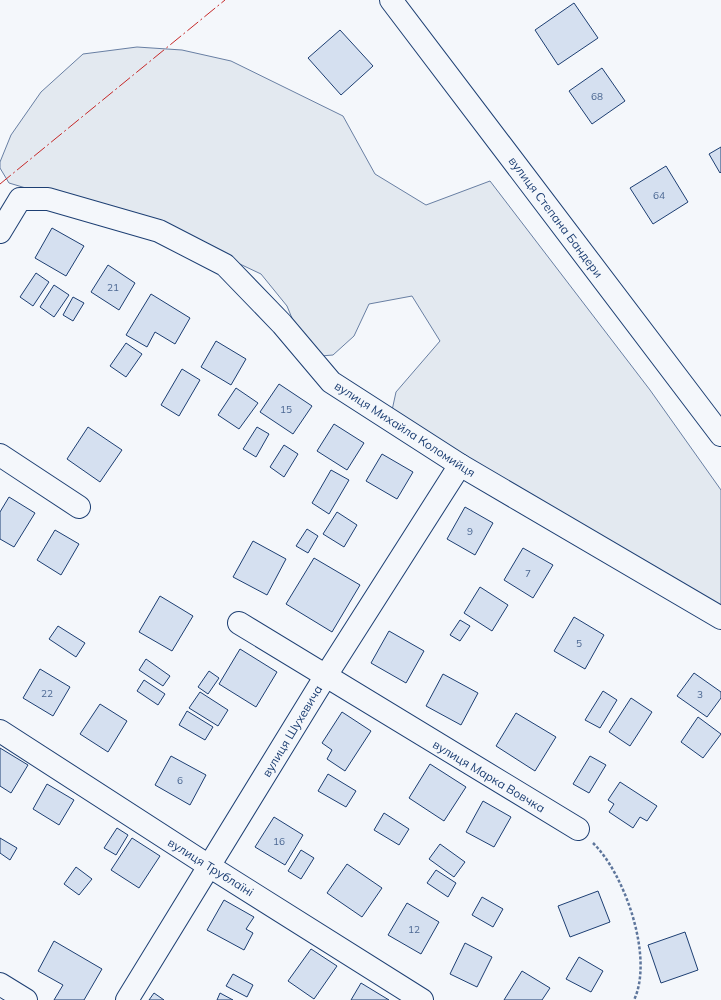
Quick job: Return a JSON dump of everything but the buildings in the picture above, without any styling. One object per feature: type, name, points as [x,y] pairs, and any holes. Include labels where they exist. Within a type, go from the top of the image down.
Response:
[{"type":"street","name":"вулиця Степана Бандери","points":[[391,0],[721,435]]},
{"type":"street","name":"вулиця Михайла Коломийця","points":[[0,232],[20,199],[48,199],[160,231],[225,264],[282,324],[331,382],[460,465],[721,618]]},
{"type":"street","points":[[0,455],[79,507]]},
{"type":"street","name":"вулиця Шухевича","points":[[127,1000],[325,677],[460,465]]},
{"type":"street","name":"вулиця Марка Вовчка","points":[[239,623],[325,677],[578,829]]},
{"type":"street","name":"вулиця Трублаїні","points":[[0,731],[209,866],[422,1000]]},
{"type":"street","points":[[0,984],[26,1000]]},
{"type":"path","points":[[578,829],[597,847],[612,867],[630,911],[640,944],[641,966],[638,993],[634,1000]]},
{"type":"shaded area","points":[[137,47],[182,50],[231,61],[343,116],[375,174],[426,205],[490,181],[650,390],[721,490],[721,613],[391,415],[396,392],[440,341],[412,296],[369,304],[354,336],[333,355],[308,357],[287,306],[261,274],[170,231],[9,183],[0,168],[0,162],[11,135],[41,92],[83,54]]},
{"type":"power","points":[[0,184],[225,0]]}]
